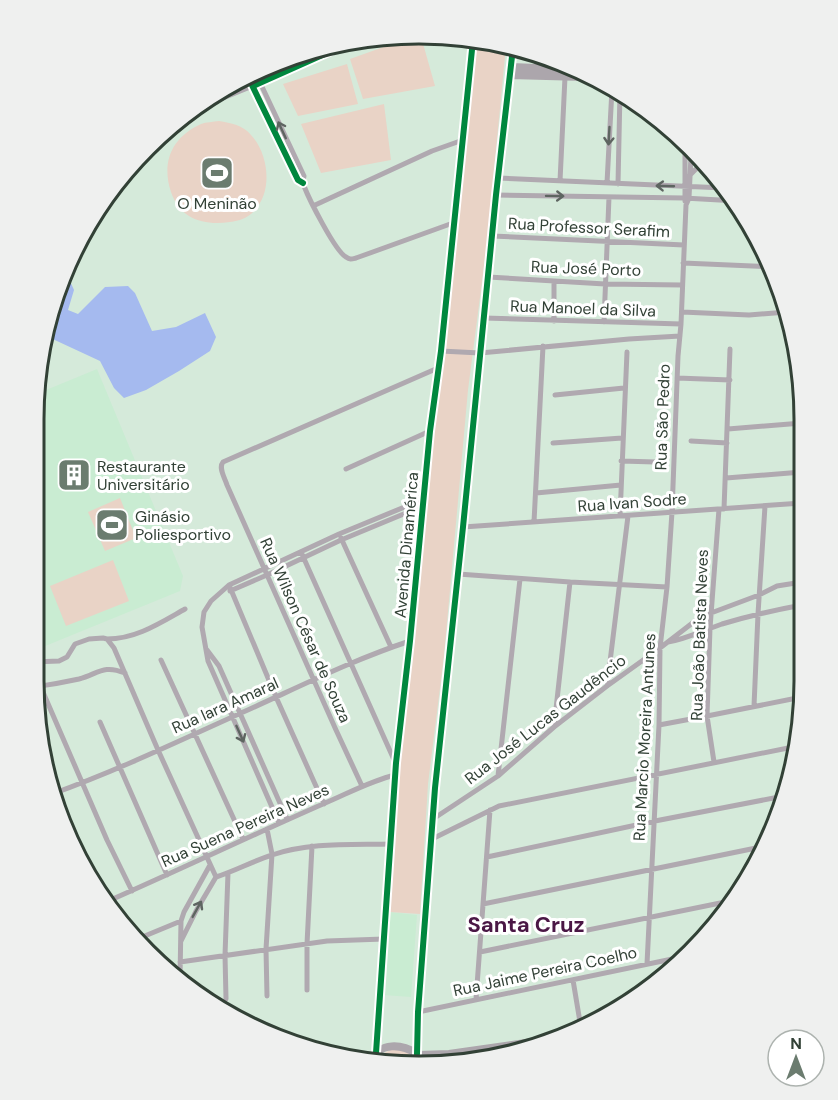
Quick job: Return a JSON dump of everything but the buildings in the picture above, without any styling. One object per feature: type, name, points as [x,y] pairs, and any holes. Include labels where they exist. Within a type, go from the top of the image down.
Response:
[{"type":"main road","name":"Avenida Dinamérica","points":[[375,1054],[396,763],[472,48]]},
{"type":"main road","points":[[417,1054],[418,1012],[433,819],[496,195],[512,55]]},
{"type":"main road","points":[[511,71],[564,73]]},
{"type":"main road","points":[[378,1054],[384,1048],[397,1046],[406,1047],[417,1054],[449,1054],[511,1045]]},
{"type":"street","points":[[228,96],[317,57]]},
{"type":"street","points":[[560,181],[564,73]]},
{"type":"street","points":[[258,80],[304,176],[303,183]]},
{"type":"street","points":[[251,83],[298,180],[303,183],[334,242],[347,258],[356,258],[453,223]]},
{"type":"street","points":[[607,183],[612,97]]},
{"type":"street","points":[[618,184],[620,102]]},
{"type":"street","points":[[266,114],[273,110]]},
{"type":"street","points":[[314,206],[432,151],[463,140]]},
{"type":"street","points":[[685,153],[686,198]]},
{"type":"street","points":[[687,176],[690,159]]},
{"type":"street","points":[[687,176],[698,167]]},
{"type":"street","points":[[499,178],[715,188]]},
{"type":"street","points":[[496,195],[724,200]]},
{"type":"street","points":[[604,322],[609,196]]},
{"type":"street","name":"Rua São Pedro","points":[[672,512],[686,198]]},
{"type":"street","name":"Rua Professor Serafim","points":[[492,236],[684,245]]},
{"type":"street","points":[[683,263],[762,267]]},
{"type":"street","name":"Rua José Porto","points":[[488,277],[605,284],[682,285]]},
{"type":"street","points":[[554,281],[554,321]]},
{"type":"street","points":[[682,312],[749,315],[779,313]]},
{"type":"street","name":"Rua Manoel da Silva","points":[[484,318],[681,324]]},
{"type":"street","points":[[441,351],[480,353],[680,336]]},
{"type":"street","points":[[534,522],[543,346]]},
{"type":"street","name":"Rua João Batista Neves","points":[[714,762],[707,716],[710,628],[726,478],[730,349]]},
{"type":"street","points":[[620,516],[627,352]]},
{"type":"street","name":"Rua Wilson César de Souza","points":[[362,786],[264,569],[221,467],[223,462],[438,368]]},
{"type":"street","points":[[677,378],[730,380]]},
{"type":"street","points":[[555,394],[624,388]]},
{"type":"street","points":[[728,429],[794,424]]},
{"type":"street","points":[[346,469],[430,431]]},
{"type":"street","points":[[553,443],[622,438]]},
{"type":"street","points":[[691,441],[727,443]]},
{"type":"street","name":"Rua São Pedro","points":[[621,461],[655,462]]},
{"type":"street","points":[[726,478],[794,472]]},
{"type":"street","points":[[536,494],[621,485]]},
{"type":"street","points":[[279,823],[208,661],[202,627],[204,612],[211,601],[222,592],[267,575],[302,555],[390,512],[424,502]]},
{"type":"street","points":[[340,537],[393,519],[424,502]]},
{"type":"street","name":"Rua Ivan Sodre","points":[[463,527],[794,504]]},
{"type":"street","points":[[754,706],[765,506]]},
{"type":"street","points":[[390,512],[393,519]]},
{"type":"street","name":"Rua Marcio Moreira Antunes","points":[[647,964],[657,774],[660,648],[672,512]]},
{"type":"street","points":[[607,686],[628,516]]},
{"type":"street","points":[[340,537],[391,647]]},
{"type":"street","points":[[231,588],[264,569],[302,555]]},
{"type":"street","points":[[302,555],[396,763]]},
{"type":"street","points":[[458,574],[667,587]]},
{"type":"street","points":[[498,776],[520,579]]},
{"type":"street","points":[[554,727],[570,582]]},
{"type":"street","name":"Rua José Lucas Gaudêncio","points":[[433,819],[498,776],[554,727],[695,621],[783,584],[794,583]]},
{"type":"street","points":[[231,588],[324,804]]},
{"type":"street","points":[[668,642],[758,614],[794,607]]},
{"type":"street","points":[[44,662],[60,661],[67,657],[72,647],[78,643],[97,638],[118,639],[143,632],[185,609]]},
{"type":"street","points":[[107,639],[125,673],[216,877]]},
{"type":"street","points":[[112,646],[118,639]]},
{"type":"street","name":"Rua Iara Amaral","points":[[60,791],[120,767],[314,680],[410,641]]},
{"type":"street","points":[[206,649],[219,666],[286,819]]},
{"type":"street","points":[[161,660],[243,839]]},
{"type":"street","points":[[44,685],[81,679],[102,670],[115,669],[125,673]]},
{"type":"street","points":[[659,724],[794,698]]},
{"type":"street","points":[[44,701],[132,891]]},
{"type":"street","points":[[100,722],[167,874]]},
{"type":"street","points":[[432,839],[490,810],[512,803],[788,748]]},
{"type":"street","name":"Rua Suena Pereira Neves","points":[[113,899],[206,858],[286,819],[376,780],[395,775]]},
{"type":"street","points":[[487,857],[776,797]]},
{"type":"street","points":[[476,999],[490,810]]},
{"type":"street","points":[[267,828],[271,839],[272,854],[266,949],[267,996]]},
{"type":"street","points":[[181,941],[216,877],[272,854],[312,846],[391,844]]},
{"type":"street","points":[[307,990],[312,846]]},
{"type":"street","points":[[483,904],[755,848]]},
{"type":"street","points":[[180,971],[181,921],[210,865]]},
{"type":"street","points":[[226,999],[228,873]]},
{"type":"street","points":[[480,952],[722,903]]},
{"type":"street","points":[[144,936],[181,921]]},
{"type":"street","points":[[180,962],[327,941],[384,939]]},
{"type":"street","name":"Rua Jaime Pereira Coelho","points":[[418,1012],[671,959]]},
{"type":"street","points":[[573,980],[580,1020]]},
{"type":"shaded area","points":[[391,44],[423,44],[435,86],[363,99],[350,59]]},
{"type":"shaded area","points":[[474,48],[505,54],[487,243],[468,390],[444,656],[428,784],[420,914],[390,912],[405,692]]},
{"type":"shaded area","points":[[347,64],[358,104],[298,116],[283,84]]},
{"type":"shaded area","points":[[384,104],[391,160],[321,173],[301,124]]},
{"type":"shaded area","name":"O Meninão","points":[[219,121],[241,127],[257,143],[265,162],[266,184],[260,203],[249,216],[233,222],[211,223],[194,219],[180,209],[171,192],[167,171],[171,152],[183,136],[201,124]]},
{"type":"shaded area","points":[[97,369],[183,576],[180,591],[44,647],[44,394],[44,391]]},
{"type":"shaded area","name":"Ginásio Poliesportivo","points":[[120,498],[136,538],[105,551],[88,512]]},
{"type":"shaded area","points":[[113,560],[129,601],[66,626],[50,586]]},
{"type":"shaded area","points":[[390,912],[417,915],[411,997],[383,995]]},
{"type":"shaded area","points":[[394,1048],[414,1056],[394,1056],[382,1054]]},
{"type":"water","points":[[70,281],[74,290],[68,310],[78,314],[105,287],[128,286],[135,293],[152,331],[176,327],[205,313],[216,337],[210,351],[146,390],[124,398],[114,388],[100,361],[52,339]]},
{"type":"cycle path","points":[[376,1053],[396,763],[472,48]]},
{"type":"cycle path","points":[[417,1054],[418,1012],[435,788],[512,55]]},
{"type":"cycle path","points":[[253,86],[317,58]]},
{"type":"cycle path","points":[[251,83],[298,180],[303,183]]},
{"type":"place","name":"O Meninão","points":[[217,173]]},
{"type":"place","name":"Restaurante Universitário","points":[[74,475]]},
{"type":"place","name":"Ginásio Poliesportivo","points":[[112,525]]},
{"type":"district","name":"Santa Cruz","points":[[526,924]]}]
